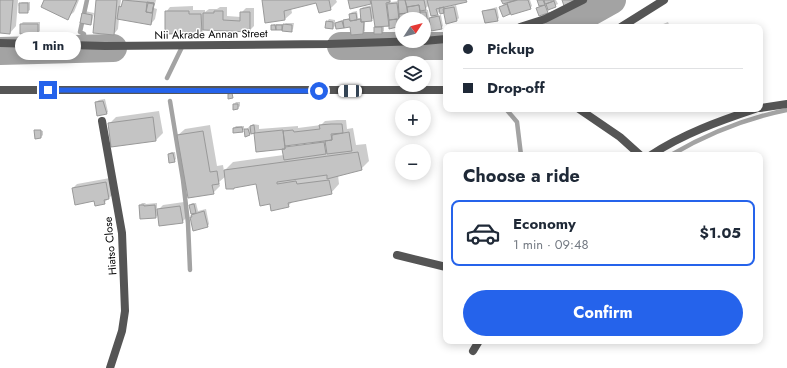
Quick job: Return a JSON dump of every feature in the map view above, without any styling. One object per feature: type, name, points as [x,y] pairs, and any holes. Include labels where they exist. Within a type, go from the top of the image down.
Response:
[{"type":"street","points":[[530,24],[546,19],[583,0]]},
{"type":"street","points":[[626,24],[664,0]]},
{"type":"street","name":"Nii Akrade Annan Street","points":[[431,40],[443,39]]},
{"type":"street","name":"Nii Akrade Annan Street","points":[[0,43],[105,46],[395,42]]},
{"type":"street","points":[[0,90],[443,90]]},
{"type":"street","points":[[763,108],[787,104]]},
{"type":"street","points":[[583,112],[620,137],[637,152]]},
{"type":"street","points":[[655,152],[664,146],[696,131],[724,119],[746,112]]},
{"type":"street","name":"Hiatso Close","points":[[102,122],[122,233],[125,311],[122,331],[110,368]]},
{"type":"street","points":[[397,255],[443,266]]},
{"type":"street","points":[[473,351],[477,344]]},
{"type":"building","points":[[0,0],[13,0],[10,34],[0,33]]},
{"type":"building","points":[[44,0],[77,0],[68,20],[41,7]]},
{"type":"building","points":[[96,0],[117,0],[114,35],[93,33]]},
{"type":"building","points":[[123,0],[147,2],[146,12],[152,13],[154,3],[151,25],[117,19],[119,6],[121,7]]},
{"type":"building","points":[[262,0],[329,0],[331,10],[319,13],[316,3],[284,11],[285,20],[265,23]]},
{"type":"building","points":[[348,0],[370,0],[371,4],[350,9]]},
{"type":"building","points":[[371,0],[389,0],[390,2],[386,3],[389,26],[375,27]]},
{"type":"building","points":[[398,0],[405,0],[408,12],[399,12]]},
{"type":"building","points":[[405,0],[424,0],[426,10],[420,11],[419,5],[407,7]]},
{"type":"building","points":[[427,0],[466,0],[467,2],[436,9],[438,15],[431,16]]},
{"type":"building","points":[[501,0],[516,0],[503,4]]},
{"type":"building","points":[[518,0],[528,0],[531,9],[511,15],[507,3]]},
{"type":"building","points":[[537,0],[543,0],[545,5],[539,6]]},
{"type":"building","points":[[544,0],[554,0],[554,1],[545,4]]},
{"type":"building","points":[[562,0],[575,0],[564,6]]},
{"type":"building","points":[[554,1],[556,7],[548,10],[546,4]]},
{"type":"building","points":[[19,3],[28,3],[28,13],[19,13]]},
{"type":"building","points":[[148,3],[154,4],[152,13],[146,12]]},
{"type":"building","points":[[397,3],[398,12],[395,12],[395,19],[389,20],[387,4]]},
{"type":"building","points":[[507,4],[510,14],[503,17],[499,7]]},
{"type":"building","points":[[419,5],[420,12],[407,12],[407,7]]},
{"type":"building","points":[[545,5],[548,13],[539,16],[536,8]]},
{"type":"building","points":[[370,7],[372,21],[361,22],[360,9]]},
{"type":"building","points":[[444,7],[444,13],[440,14],[439,8]]},
{"type":"building","points":[[454,7],[457,21],[446,24],[443,9]]},
{"type":"building","points":[[495,9],[498,21],[485,23],[482,11]]},
{"type":"building","points":[[165,11],[189,11],[189,14],[201,14],[202,33],[165,34]]},
{"type":"building","points":[[214,11],[223,11],[223,20],[240,21],[240,12],[250,12],[250,32],[203,30],[203,13],[214,13]]},
{"type":"building","points":[[82,13],[92,15],[91,25],[80,23]]},
{"type":"building","points":[[356,13],[357,20],[350,21],[349,14]]},
{"type":"building","points":[[439,16],[442,29],[431,31],[431,18]]},
{"type":"building","points":[[349,19],[350,21],[361,19],[361,22],[364,22],[363,34],[351,35],[350,27],[344,28],[343,20]]},
{"type":"building","points":[[395,19],[395,28],[389,29],[389,20]]},
{"type":"building","points":[[326,21],[333,22],[333,29],[325,28]]},
{"type":"building","points":[[342,21],[344,28],[336,29],[335,23]]},
{"type":"building","points":[[20,24],[38,24],[38,34],[20,34]]},
{"type":"building","points":[[283,24],[292,25],[292,32],[282,31]]},
{"type":"building","points":[[271,25],[275,25],[276,30],[271,30]]},
{"type":"building","points":[[276,25],[282,25],[282,30],[276,30]]},
{"type":"building","points":[[374,27],[382,27],[382,34],[374,34]]},
{"type":"building","points":[[232,93],[233,98],[228,99],[228,94]]},
{"type":"building","points":[[103,101],[107,114],[97,116],[95,102]]},
{"type":"building","points":[[233,104],[238,104],[238,109],[233,110]]},
{"type":"building","points":[[153,117],[156,141],[111,147],[108,123]]},
{"type":"building","points":[[342,124],[343,133],[331,134],[332,140],[285,146],[283,131],[293,130],[294,132],[320,129],[319,125]]},
{"type":"building","points":[[254,125],[255,133],[251,134],[250,126]]},
{"type":"building","points":[[242,127],[243,132],[233,133],[233,128]]},
{"type":"building","points":[[244,129],[248,129],[250,135],[245,137]]},
{"type":"building","points":[[34,130],[41,130],[41,138],[35,139]]},
{"type":"building","points":[[283,130],[285,149],[256,152],[254,133]]},
{"type":"building","points":[[203,131],[210,172],[217,171],[219,184],[212,185],[214,194],[188,198],[177,135]]},
{"type":"building","points":[[349,132],[352,151],[327,154],[325,141],[332,140],[332,135]]},
{"type":"building","points":[[324,142],[326,154],[284,160],[282,149],[285,149],[285,147]]},
{"type":"building","points":[[358,152],[362,170],[327,179],[327,175],[277,182],[277,184],[296,181],[297,184],[329,180],[332,194],[288,203],[289,207],[271,211],[270,204],[260,206],[256,184],[234,189],[226,189],[224,170]]},
{"type":"building","points":[[173,153],[175,162],[169,163],[168,154]]},
{"type":"building","points":[[106,182],[109,199],[104,200],[105,204],[95,206],[94,201],[75,205],[72,188]]},
{"type":"building","points":[[194,204],[196,213],[191,214],[189,205]]},
{"type":"building","points":[[139,205],[155,205],[156,218],[140,219]]},
{"type":"building","points":[[180,206],[183,223],[159,226],[157,209]]},
{"type":"building","points":[[204,211],[208,227],[193,231],[190,217],[192,217],[191,215]]},
{"type":"waterway","points":[[87,0],[80,32],[84,34],[85,51],[100,49]]},
{"type":"waterway","points":[[559,24],[587,14],[612,0]]},
{"type":"waterway","points":[[341,46],[443,46]]},
{"type":"waterway","points":[[167,78],[182,47]]},
{"type":"waterway","points":[[0,51],[113,48]]},
{"type":"waterway","points":[[170,101],[183,180],[188,223],[190,270]]},
{"type":"waterway","points":[[677,152],[699,140],[742,122],[787,110]]},
{"type":"waterway","points":[[509,112],[517,122],[521,152]]},
{"type":"route","points":[[48,90],[319,91]]}]
